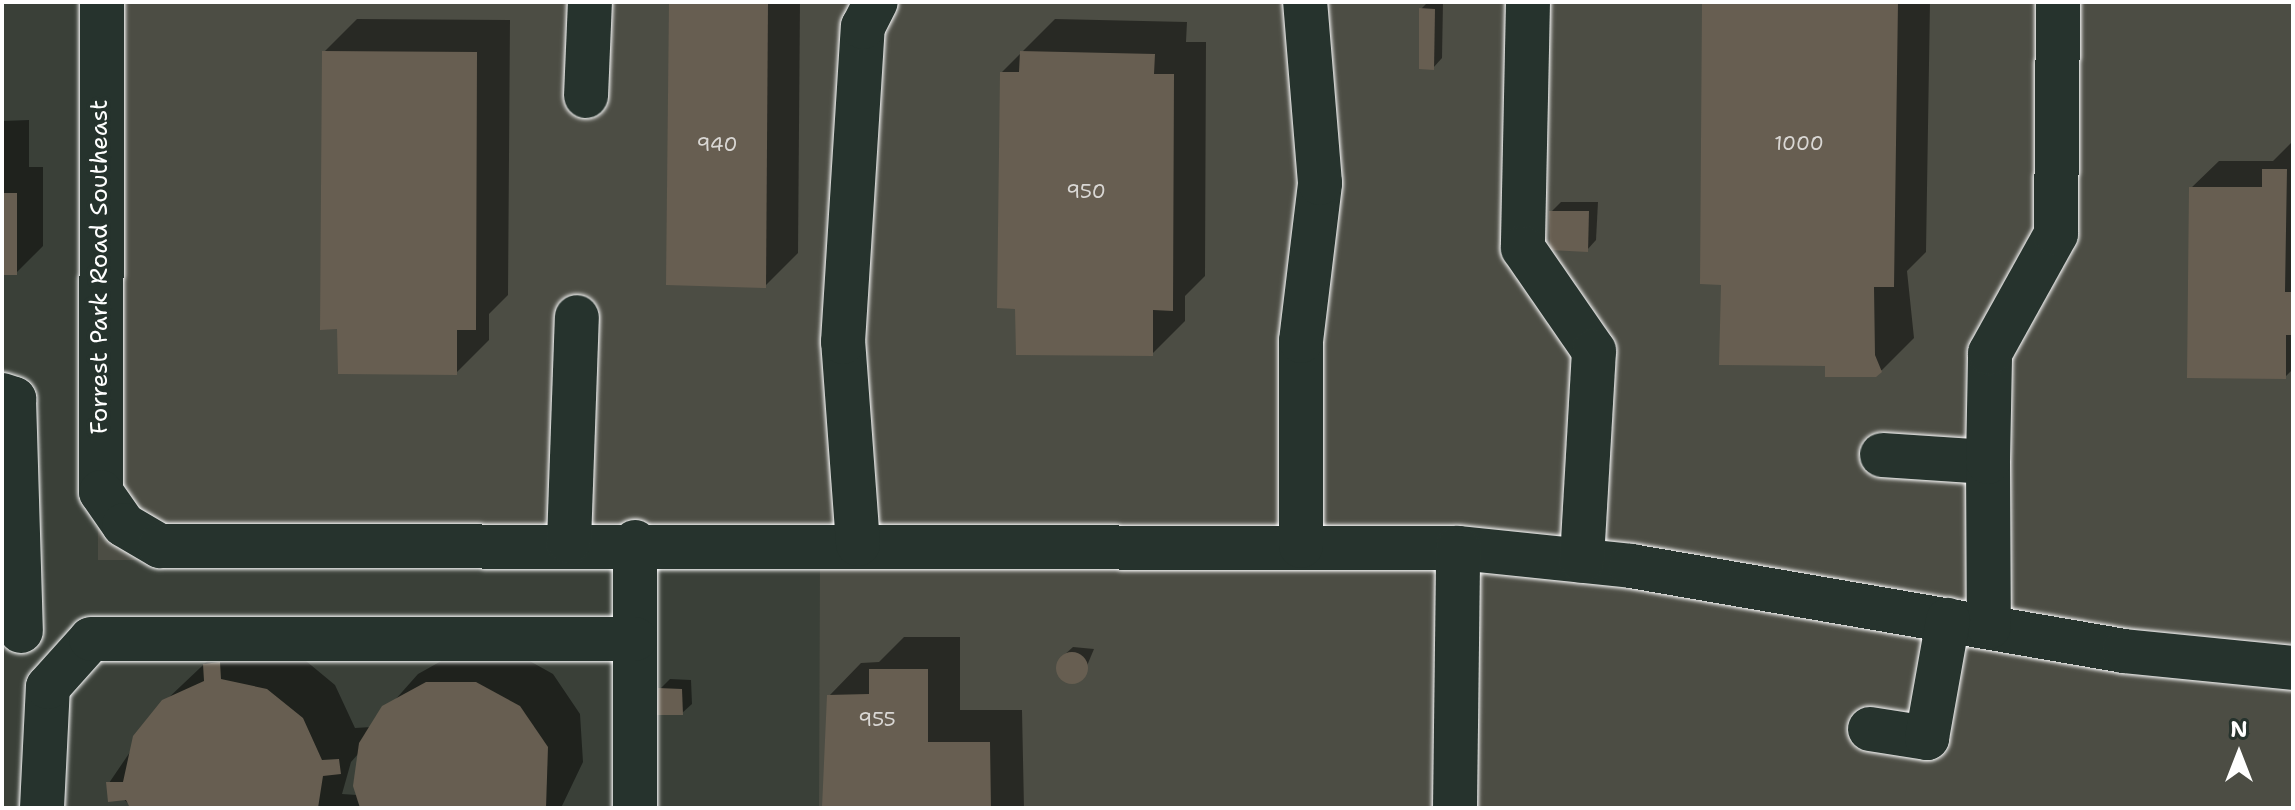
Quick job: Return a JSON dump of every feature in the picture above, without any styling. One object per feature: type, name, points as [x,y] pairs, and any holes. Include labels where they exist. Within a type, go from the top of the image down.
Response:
[{"type":"street","name":"Forrest Park Road Southeast","points":[[102,2],[98,444],[101,492],[124,525],[160,546],[221,550],[569,542]]},
{"type":"street","points":[[586,96],[590,2]]},
{"type":"street","points":[[858,544],[843,342],[863,27],[876,2]]},
{"type":"street","points":[[1301,546],[1301,341],[1320,183],[1305,2]]},
{"type":"street","points":[[1528,2],[1523,248],[1594,351],[1582,561]]},
{"type":"street","points":[[1870,729],[1927,738],[1968,624],[1988,462],[1990,353],[2056,234],[2058,2]]},
{"type":"street","points":[[577,317],[569,542],[1458,548],[1582,561],[1968,624],[2293,668]]},
{"type":"street","points":[[2,395],[14,399],[12,622],[62,666]]},
{"type":"street","points":[[1882,455],[1988,462]]},
{"type":"street","points":[[635,542],[635,808]]},
{"type":"street","points":[[1455,808],[1458,548]]},
{"type":"street","points":[[42,808],[41,727],[48,687],[62,666],[91,639],[635,639]]},
{"type":"shaded area","points":[[96,2],[2293,2],[2293,808],[819,808],[820,560],[98,560]]},
{"type":"building","points":[[669,2],[768,2],[766,288],[666,285]]},
{"type":"building","points":[[1702,2],[1898,2],[1894,287],[1874,287],[1875,355],[1882,372],[1876,377],[1825,377],[1825,366],[1719,365],[1721,285],[1700,284]]},
{"type":"building","points":[[1419,8],[1435,9],[1434,70],[1419,69]]},
{"type":"building","points":[[322,51],[477,52],[476,330],[457,330],[457,375],[338,374],[337,329],[320,330]]},
{"type":"building","points":[[1020,51],[1155,54],[1154,74],[1174,74],[1173,311],[1153,310],[1153,356],[1016,355],[1015,309],[997,308],[1000,72],[1019,72]]},
{"type":"building","points":[[2262,169],[2287,169],[2285,292],[2293,292],[2293,335],[2286,335],[2286,379],[2187,378],[2189,187],[2262,187]]},
{"type":"building","points":[[2,193],[17,193],[17,275],[2,275]]},
{"type":"building","points":[[1549,211],[1589,211],[1588,252],[1550,250]]},
{"type":"building","points":[[1072,652],[1083,657],[1088,668],[1083,679],[1072,684],[1061,679],[1056,668],[1061,657]]},
{"type":"building","points":[[220,662],[221,679],[267,689],[303,718],[322,760],[339,759],[341,774],[323,776],[318,808],[130,808],[126,800],[108,802],[106,782],[123,782],[133,736],[162,700],[204,681],[203,664]]},
{"type":"building","points":[[869,669],[928,669],[928,742],[990,742],[991,808],[822,808],[827,695],[869,694]]},
{"type":"building","points":[[426,682],[476,682],[520,706],[548,747],[546,808],[360,808],[353,786],[359,743],[382,706]]},
{"type":"building","points":[[658,688],[682,689],[683,715],[657,715]]}]
